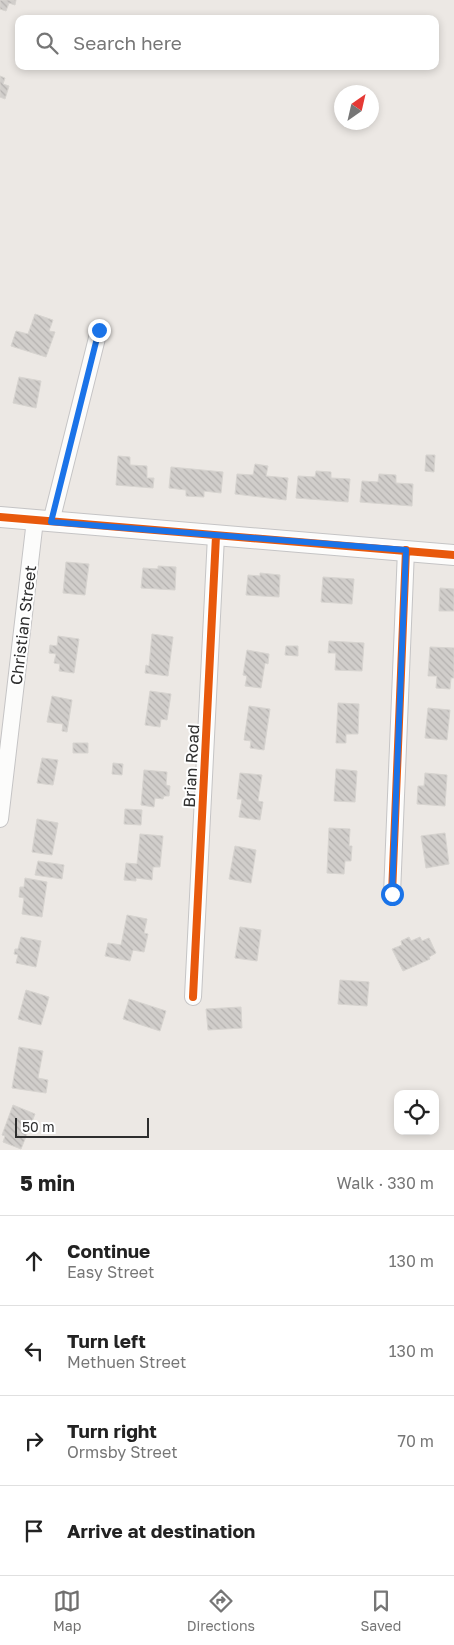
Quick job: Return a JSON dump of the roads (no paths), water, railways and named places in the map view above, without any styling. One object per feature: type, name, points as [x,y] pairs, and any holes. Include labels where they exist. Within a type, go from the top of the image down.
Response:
[{"type":"street","name":"Christian Street","points":[[0,819],[43,521],[99,330]]},
{"type":"street","points":[[0,517],[454,555]]},
{"type":"street","name":"Brian Road","points":[[193,997],[216,536]]},
{"type":"street","points":[[392,894],[406,550]]}]
